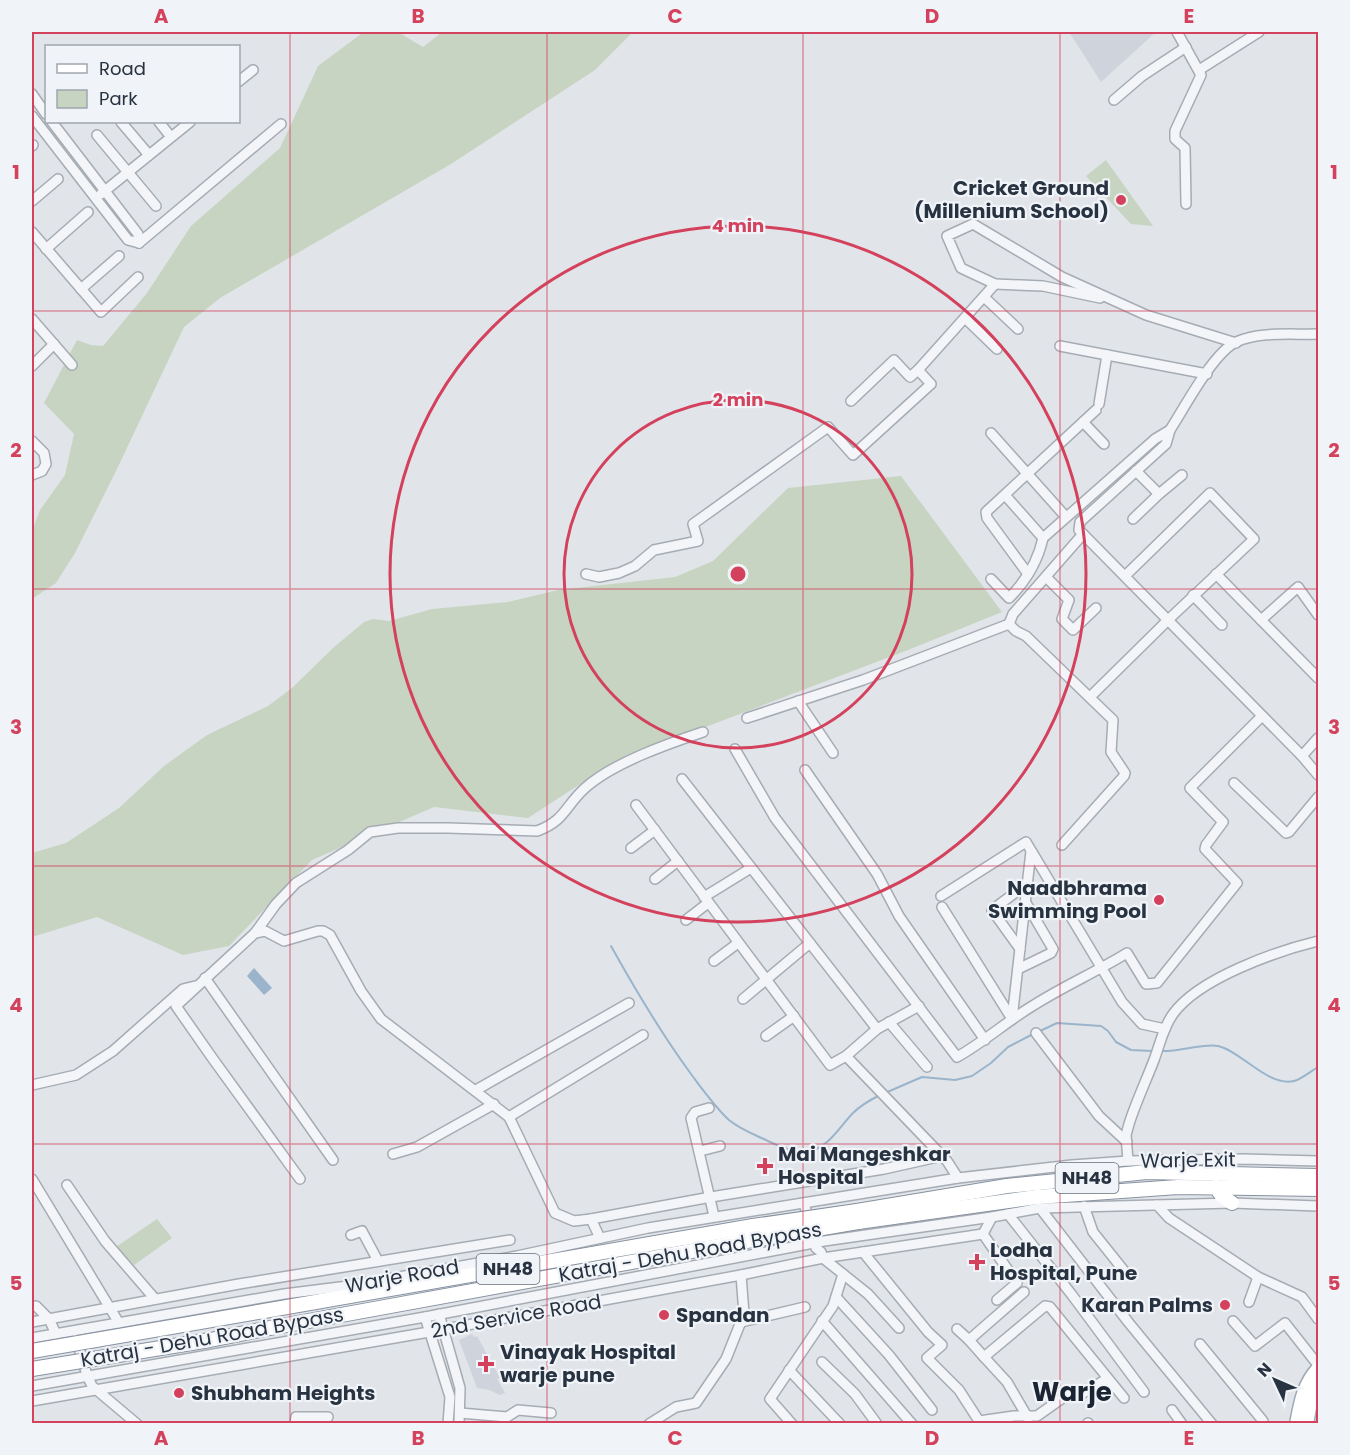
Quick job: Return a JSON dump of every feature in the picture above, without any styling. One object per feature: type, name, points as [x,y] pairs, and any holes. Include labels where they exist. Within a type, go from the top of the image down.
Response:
[{"type":"highway","name":"Katraj - Dehu Road Bypass","points":[[32,1351],[264,1311],[858,1216],[1008,1186],[1147,1172],[1318,1176]]},
{"type":"highway","name":"Katraj - Dehu Road Bypass","points":[[858,1216],[1037,1197],[1178,1187],[1318,1189]]},
{"type":"highway","points":[[1216,1187],[1221,1196],[1232,1203]]},
{"type":"highway","name":"Katraj - Dehu Road Bypass","points":[[32,1369],[210,1340],[753,1233]]},
{"type":"main road","points":[[1296,1424],[1302,1394],[1318,1366]]},
{"type":"main road","points":[[1307,1424],[1312,1397],[1318,1385]]},
{"type":"street","points":[[1177,32],[1199,70],[1199,82],[1191,93],[1175,130],[1175,139],[1185,148],[1186,204]]},
{"type":"street","points":[[1238,32],[1245,41]]},
{"type":"street","points":[[1199,70],[1259,32]]},
{"type":"street","points":[[1114,100],[1152,69],[1186,47]]},
{"type":"street","points":[[240,80],[253,70]]},
{"type":"street","points":[[32,94],[35,106]]},
{"type":"street","points":[[32,116],[128,240],[138,243]]},
{"type":"street","points":[[53,123],[138,234],[138,243]]},
{"type":"street","points":[[121,123],[149,155]]},
{"type":"street","points":[[160,123],[171,136]]},
{"type":"street","points":[[96,198],[189,123]]},
{"type":"street","points":[[138,243],[281,124]]},
{"type":"street","points":[[97,135],[156,206]]},
{"type":"street","points":[[32,201],[58,179]]},
{"type":"street","points":[[46,249],[88,212]]},
{"type":"street","points":[[1121,303],[1043,286],[995,284],[961,268],[946,237],[973,224],[1062,277],[1121,303],[1146,315],[1236,343]]},
{"type":"street","points":[[32,232],[101,312],[138,277]]},
{"type":"street","points":[[81,289],[119,256]]},
{"type":"street","points":[[851,401],[894,360],[910,377],[995,284]]},
{"type":"street","points":[[984,297],[1018,329]]},
{"type":"street","points":[[965,318],[996,349]]},
{"type":"street","points":[[32,319],[72,365]]},
{"type":"street","points":[[1318,334],[1256,337],[1236,343],[1220,353],[1170,430],[1166,444],[1080,522],[1079,530],[1302,756],[1318,776]]},
{"type":"street","points":[[32,366],[54,344]]},
{"type":"street","points":[[1060,346],[1207,374]]},
{"type":"street","points":[[1028,574],[987,519],[986,512],[1098,407],[1107,355]]},
{"type":"street","points":[[586,574],[599,577],[619,573],[635,566],[654,550],[698,541],[693,524],[828,427],[852,455],[931,384],[918,370]]},
{"type":"street","points":[[1083,422],[1104,444]]},
{"type":"street","points":[[991,579],[1009,598],[1039,556],[1043,538],[1155,439],[1170,430]]},
{"type":"street","points":[[991,433],[1066,517]]},
{"type":"street","points":[[32,441],[44,453],[46,464],[42,471],[32,476]]},
{"type":"street","points":[[1136,471],[1159,494]]},
{"type":"street","points":[[1133,519],[1182,475]]},
{"type":"street","points":[[1090,697],[1254,539],[1210,493],[1125,576]]},
{"type":"street","points":[[1005,495],[1043,538]]},
{"type":"street","points":[[1010,624],[1013,614],[1083,534]]},
{"type":"street","points":[[1216,574],[1318,678]]},
{"type":"street","points":[[1046,577],[1069,600],[1062,619],[1073,630],[1096,608]]},
{"type":"street","points":[[1261,620],[1298,587],[1318,615]]},
{"type":"street","points":[[1193,596],[1222,625]]},
{"type":"street","points":[[1010,624],[1016,632],[1026,636],[1113,720],[1111,752],[1125,772],[1124,776],[1062,845]]},
{"type":"street","points":[[747,718],[863,680],[1010,624]]},
{"type":"street","points":[[798,701],[834,753]]},
{"type":"street","points":[[735,748],[774,818],[957,1057],[1036,1003],[1101,969],[1126,953],[1146,984],[1157,983],[1237,883],[1205,849],[1223,822],[1190,788],[1262,716]]},
{"type":"street","points":[[300,1179],[176,1006],[255,933],[276,904],[296,883],[348,850],[367,833],[408,828],[537,831],[558,820],[585,788],[617,767],[658,748],[702,732]]},
{"type":"street","points":[[1302,756],[1318,738]]},
{"type":"street","points":[[805,770],[877,874],[899,916],[985,1040]]},
{"type":"street","points":[[682,779],[877,1029]]},
{"type":"street","points":[[1234,783],[1286,833],[1318,797]]},
{"type":"street","points":[[636,805],[830,1065],[846,1056],[877,1029],[919,1006]]},
{"type":"street","points":[[631,848],[655,830]]},
{"type":"street","points":[[941,896],[1026,842],[1122,1002],[1142,1024],[1163,1033]]},
{"type":"street","points":[[1012,1018],[1031,850]]},
{"type":"street","points":[[655,879],[678,861]]},
{"type":"street","points":[[686,920],[706,900],[751,868]]},
{"type":"street","points":[[1020,950],[992,910],[1028,883]]},
{"type":"street","points":[[1018,969],[1050,953],[1053,949],[1026,902]]},
{"type":"street","points":[[942,907],[1012,1018]]},
{"type":"street","points":[[255,933],[265,931],[284,941],[318,930],[327,932],[361,991],[381,1019],[509,1117],[555,1213],[574,1221],[884,1169],[942,1156]]},
{"type":"street","points":[[1128,1161],[1126,1135],[1133,1110],[1163,1033],[1175,1012],[1183,1003],[1217,979],[1233,971],[1318,941]]},
{"type":"street","points":[[714,961],[738,943]]},
{"type":"street","points":[[743,999],[810,943]]},
{"type":"street","points":[[205,978],[333,1161]]},
{"type":"street","points":[[32,1085],[76,1075],[113,1051],[183,989],[198,985]]},
{"type":"street","points":[[476,1090],[629,1003]]},
{"type":"street","points":[[766,1036],[794,1016]]},
{"type":"street","points":[[889,1022],[927,1067]]},
{"type":"street","points":[[1036,1033],[1099,1116],[1127,1142]]},
{"type":"street","points":[[509,1117],[643,1035]]},
{"type":"street","points":[[846,1056],[942,1156],[958,1178]]},
{"type":"street","points":[[393,1154],[417,1146],[494,1104]]},
{"type":"street","points":[[709,1108],[695,1112],[692,1118],[714,1216]]},
{"type":"street","points":[[700,1151],[720,1146]]},
{"type":"street","name":"Warje Exit","points":[[843,1195],[958,1178],[1072,1165],[1128,1161],[1243,1159],[1318,1161]]},
{"type":"street","points":[[32,1179],[119,1323]]},
{"type":"street","points":[[68,1185],[120,1261],[145,1285],[155,1299]]},
{"type":"street","points":[[843,1195],[853,1237]]},
{"type":"street","name":"Warje Road","points":[[32,1338],[249,1300],[348,1286],[517,1256],[714,1216],[843,1195]]},
{"type":"street","points":[[814,1201],[819,1242],[816,1248],[868,1294],[899,1328]]},
{"type":"street","points":[[804,1203],[819,1242]]},
{"type":"street","points":[[32,1386],[425,1317],[819,1242],[1040,1208],[1232,1203],[1318,1206]]},
{"type":"street","points":[[1157,1205],[1169,1218],[1258,1277],[1302,1297],[1318,1319]]},
{"type":"street","points":[[1084,1206],[1093,1232],[1125,1272]]},
{"type":"street","points":[[771,1208],[776,1250]]},
{"type":"street","points":[[1040,1208],[1129,1323],[1212,1424]]},
{"type":"street","points":[[1008,1214],[1072,1294],[1144,1392]]},
{"type":"street","points":[[992,1217],[983,1234],[1017,1283],[997,1300]]},
{"type":"street","points":[[591,1219],[600,1238]]},
{"type":"street","points":[[351,1235],[362,1231],[378,1261]]},
{"type":"street","name":"2nd Service Road","points":[[32,1401],[741,1275],[822,1255],[863,1252],[983,1234]]},
{"type":"street","points":[[32,1322],[239,1284],[510,1240]]},
{"type":"street","points":[[863,1252],[928,1332],[942,1345],[927,1358],[959,1390],[978,1422],[1037,1416],[1071,1392]]},
{"type":"street","points":[[792,1424],[770,1399],[833,1306],[843,1274]]},
{"type":"street","points":[[652,1423],[676,1407],[696,1403],[726,1359],[744,1314],[741,1275]]},
{"type":"street","points":[[288,1277],[298,1292]]},
{"type":"street","points":[[1249,1302],[1258,1277]]},
{"type":"street","points":[[239,1284],[249,1300]]},
{"type":"street","points":[[969,1340],[1024,1292]]},
{"type":"street","points":[[836,1297],[890,1355],[932,1410]]},
{"type":"street","points":[[36,1306],[49,1319],[56,1334]]},
{"type":"street","points":[[984,1357],[1047,1306],[1124,1398]]},
{"type":"street","points":[[741,1322],[805,1307]]},
{"type":"street","points":[[439,1314],[461,1397],[459,1418],[507,1417],[518,1410],[551,1413]]},
{"type":"street","points":[[425,1317],[450,1397],[448,1424]]},
{"type":"street","points":[[822,1321],[912,1424]]},
{"type":"street","points":[[1233,1321],[1255,1346],[1286,1323],[1318,1366]]},
{"type":"street","points":[[957,1329],[1007,1382],[1028,1418]]},
{"type":"street","points":[[74,1331],[87,1375],[96,1390],[137,1424]]},
{"type":"street","points":[[1200,1344],[1263,1423]]},
{"type":"street","points":[[822,1362],[855,1394],[878,1424]]},
{"type":"street","points":[[789,1370],[840,1424]]},
{"type":"street","points":[[1083,1393],[1107,1379]]},
{"type":"street","points":[[450,1397],[461,1397]]},
{"type":"street","points":[[1172,1410],[1182,1424]]},
{"type":"street","points":[[295,1424],[296,1417],[328,1417]]},
{"type":"shaded area","points":[[1069,32],[1156,32],[1101,82]]},
{"type":"shaded area","name":"Vinayak Hospital warje pune","points":[[472,1334],[474,1337],[477,1336],[500,1378],[497,1379],[505,1393],[500,1395],[477,1388],[459,1340]]},
{"type":"green space","points":[[398,32],[423,47],[442,32],[633,32],[595,70],[451,164],[220,298],[184,327],[75,553],[56,583],[32,598],[32,531],[40,510],[65,475],[74,434],[44,403],[77,340],[103,346],[147,293],[191,226],[280,148],[318,66],[361,34]]},
{"type":"green space","name":"Cricket Ground (Millenium School)","points":[[1106,160],[1153,226],[1131,224],[1086,176]]},
{"type":"green space","points":[[901,476],[1002,612],[614,762],[528,818],[434,807],[312,860],[229,946],[183,955],[97,917],[32,937],[32,853],[66,843],[119,808],[164,766],[207,735],[268,706],[292,688],[364,622],[373,619],[389,621],[432,609],[508,602],[558,590],[675,577],[713,561],[788,488]]},
{"type":"green space","points":[[157,1219],[172,1238],[134,1265],[116,1247]]},
{"type":"water","points":[[254,968],[272,988],[264,995],[247,976]]},
{"type":"waterway","points":[[611,946],[649,1011],[691,1074],[724,1115],[744,1130],[791,1150],[802,1152],[813,1150],[830,1139],[859,1108],[880,1095]]},
{"type":"waterway","points":[[1038,1032],[1057,1023],[1101,1026],[1116,1042],[1131,1050],[1153,1051]]},
{"type":"waterway","points":[[885,1093],[922,1077],[955,1080],[972,1076],[1008,1047],[1033,1034]]},
{"type":"waterway","points":[[1161,1051],[1218,1046],[1236,1054],[1274,1079],[1284,1081],[1297,1080],[1318,1067]]},
{"type":"place","name":"Cricket Ground (Millenium School)","points":[[1121,200]]},
{"type":"place","name":"Naadbhrama Swimming Pool","points":[[1159,900]]},
{"type":"place","name":"Mai Mangeshkar Hospital","points":[[765,1166]]},
{"type":"place","name":"Lodha Hospital, Pune","points":[[977,1262]]},
{"type":"place","name":"Karan Palms","points":[[1225,1305]]},
{"type":"place","name":"Spandan","points":[[664,1315]]},
{"type":"place","name":"Vinayak Hospital warje pune","points":[[486,1364]]},
{"type":"place","name":"Shubham Heights","points":[[179,1393]]},
{"type":"district","name":"Warje","points":[[1072,1392]]}]
